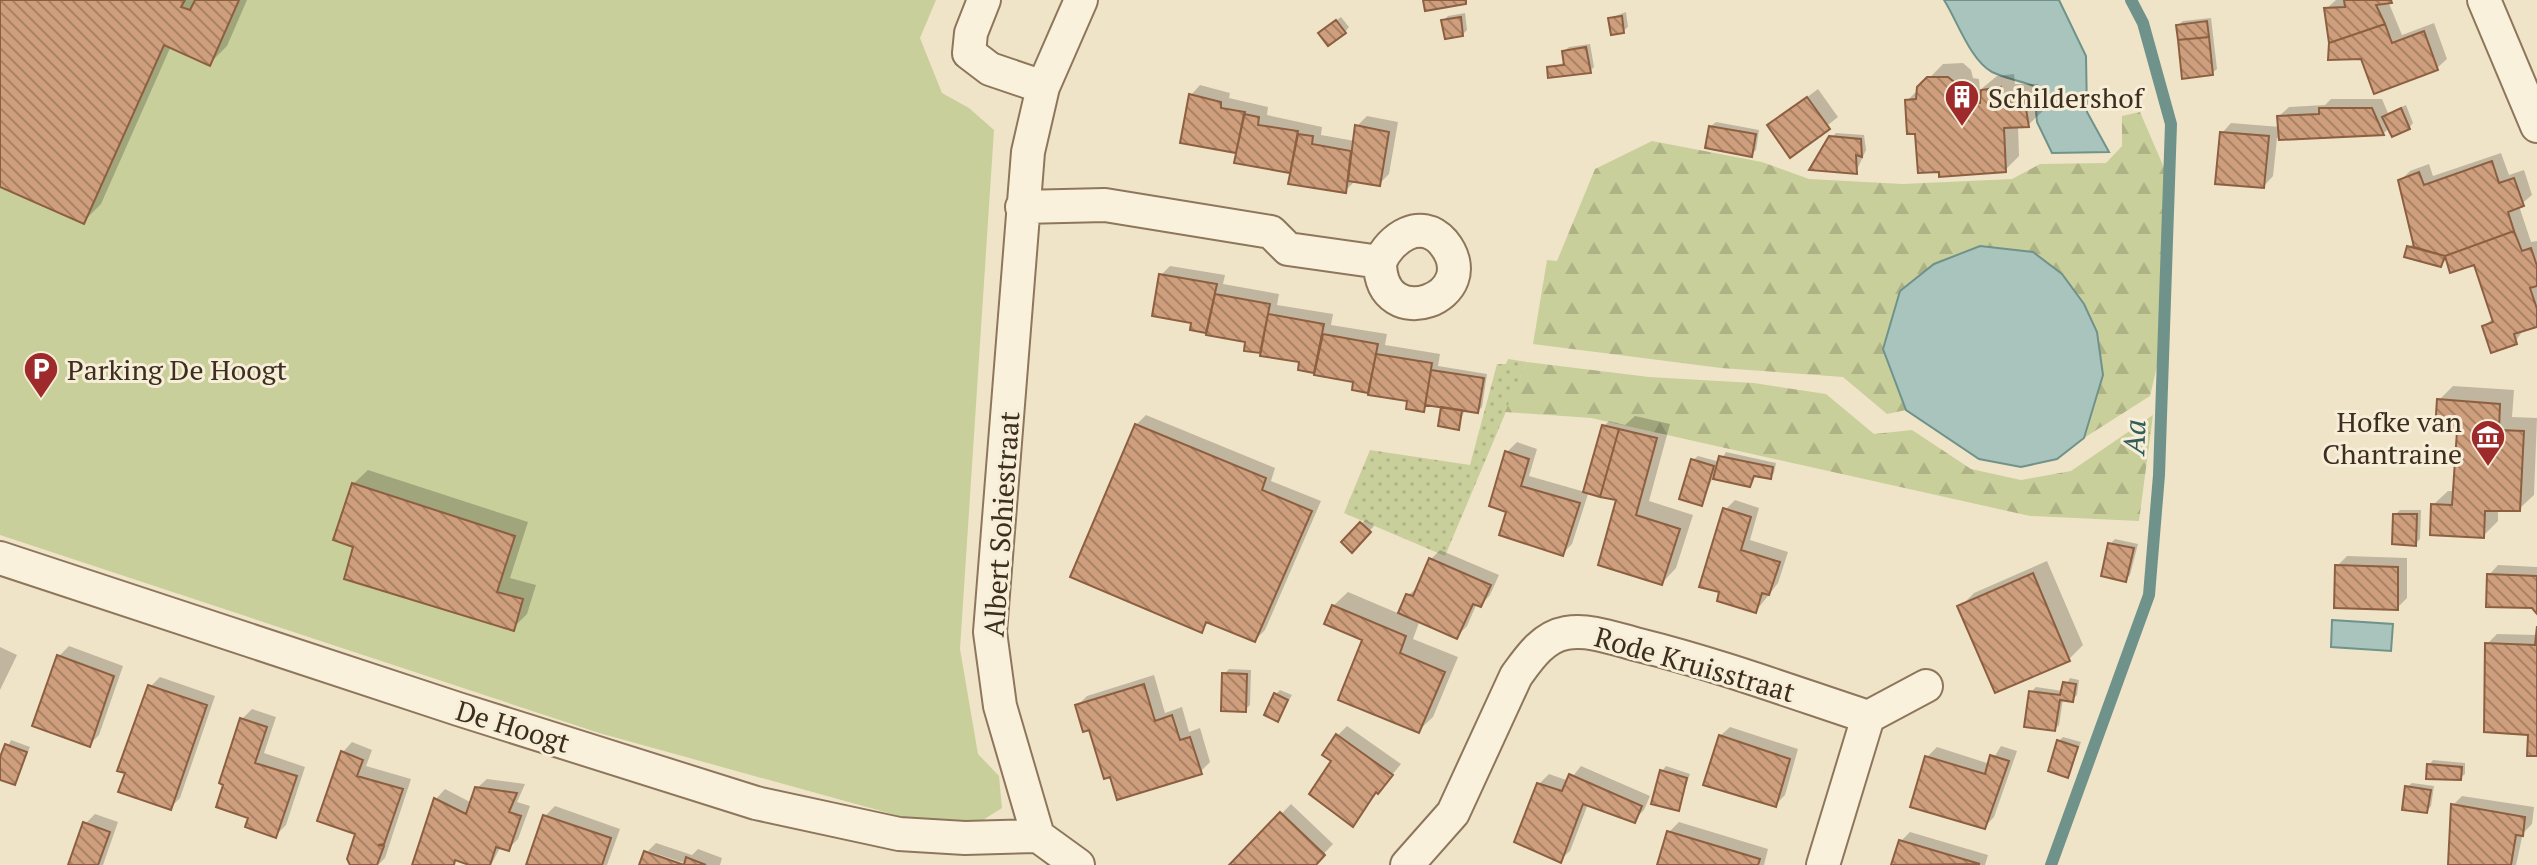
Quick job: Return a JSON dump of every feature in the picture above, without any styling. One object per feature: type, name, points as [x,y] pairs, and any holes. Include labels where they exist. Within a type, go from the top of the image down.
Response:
[{"type":"street","points":[[984,0],[971,33],[969,53],[990,69],[1043,87]]},
{"type":"street","name":"Albert Sohiestraat","points":[[1038,836],[1000,706],[990,632],[1028,152],[1043,87],[1081,0]]},
{"type":"street","points":[[2484,0],[2537,126]]},
{"type":"street","points":[[1022,207],[1105,205],[1271,232],[1288,249],[1380,262]]},
{"type":"street","name":"De Hoogt","points":[[0,558],[458,709],[756,803],[899,834],[965,838],[1038,836]]},
{"type":"street","name":"Rode Kruisstraat","points":[[1407,865],[1453,813],[1516,676],[1547,641],[1564,633],[1587,632],[1677,654],[1868,717]]},
{"type":"street","points":[[1823,865],[1868,717],[1926,686]]},
{"type":"street","points":[[1038,836],[1078,865]]},
{"type":"green space","points":[[0,0],[936,0],[920,38],[942,93],[969,108],[994,130],[960,649],[978,754],[999,776],[1002,808],[975,825],[910,819],[599,733],[0,535]]},
{"type":"green space","points":[[2140,112],[2165,170],[2158,362],[2150,396],[2084,438],[2103,375],[1883,349],[1906,410],[1887,414],[1843,377],[1721,368],[1533,344],[1547,260],[1557,261],[1595,169],[1652,141],[1762,162],[1809,179],[1903,184],[2012,179],[2040,164],[2106,163],[2122,146],[2122,116]]},
{"type":"green space","points":[[1508,359],[1527,362],[1445,556],[1344,513],[1370,450],[1470,465],[1497,364],[1506,364]]},
{"type":"green space","points":[[1527,362],[1649,377],[1754,383],[1826,394],[1874,434],[1912,430],[1971,469],[2021,480],[2071,471],[2153,415],[2139,521],[2030,516],[1591,418],[1505,412]]},
{"type":"water","points":[[1944,0],[2059,0],[2086,56],[2087,112],[2109,152],[2052,153],[2037,122],[2034,86],[1992,72],[1984,66]]},
{"type":"water","points":[[1980,246],[2033,252],[2062,274],[2084,304],[2097,332],[2103,375],[2084,438],[2057,459],[2021,467],[1979,459],[1906,410],[1883,349],[1900,291],[1934,264]]},
{"type":"water","points":[[2332,620],[2393,624],[2391,651],[2331,647]]},
{"type":"building","points":[[0,0],[185,0],[181,7],[190,10],[195,0],[239,0],[210,66],[164,45],[84,224],[0,187]]},
{"type":"building","points":[[1423,0],[1466,0],[1466,4],[1425,11]]},
{"type":"building","points":[[2344,0],[2391,0],[2392,3],[2376,5],[2385,24],[2329,43],[2324,8],[2345,7]]},
{"type":"building","points":[[1622,16],[1624,33],[1611,35],[1608,18]]},
{"type":"building","points":[[1461,17],[1463,36],[1445,39],[1441,20]]},
{"type":"building","points":[[1336,20],[1346,33],[1328,46],[1318,33]]},
{"type":"building","points":[[2207,21],[2209,37],[2178,40],[2176,25]]},
{"type":"building","points":[[2385,24],[2392,43],[2424,31],[2438,70],[2374,94],[2361,59],[2328,60],[2329,43]]},
{"type":"building","points":[[2209,37],[2213,75],[2182,79],[2178,40]]},
{"type":"building","points":[[1586,47],[1591,73],[1548,78],[1547,67],[1564,65],[1562,51]]},
{"type":"building","name":"Schildershof","points":[[1927,77],[1948,77],[1958,85],[1959,91],[1965,93],[1966,103],[1980,103],[1981,90],[2001,87],[2002,97],[2024,97],[2029,127],[2004,128],[2006,172],[1939,177],[1939,172],[1918,173],[1915,134],[1907,134],[1905,100],[1916,99],[1917,87]]},
{"type":"building","points":[[1189,94],[1221,102],[1221,108],[1245,112],[1236,153],[1180,143]]},
{"type":"building","points":[[1807,97],[1830,129],[1790,158],[1767,125]]},
{"type":"building","points":[[2319,108],[2372,108],[2384,135],[2279,140],[2277,116],[2319,114]]},
{"type":"building","points":[[2401,108],[2410,129],[2392,137],[2382,117]]},
{"type":"building","points":[[1244,114],[1259,117],[1258,125],[1298,131],[1290,173],[1234,163]]},
{"type":"building","points":[[1355,125],[1389,132],[1380,186],[1348,181]]},
{"type":"building","points":[[1709,126],[1756,134],[1752,157],[1705,148]]},
{"type":"building","points":[[2220,132],[2269,136],[2264,188],[2215,184]]},
{"type":"building","points":[[1298,134],[1313,136],[1312,144],[1351,151],[1346,193],[1288,184]]},
{"type":"building","points":[[1829,136],[1861,139],[1862,157],[1856,155],[1857,174],[1809,170]]},
{"type":"building","points":[[2492,161],[2499,183],[2514,178],[2524,206],[2508,212],[2514,231],[2445,256],[2414,247],[2398,180],[2419,172],[2424,185]]},
{"type":"building","points":[[2514,231],[2522,251],[2531,248],[2537,266],[2537,286],[2530,288],[2537,309],[2537,327],[2514,334],[2517,344],[2491,353],[2482,326],[2493,322],[2474,265],[2450,273],[2445,256]]},
{"type":"building","points":[[2407,246],[2445,256],[2441,267],[2404,257]]},
{"type":"building","points":[[1159,274],[1217,284],[1206,333],[1190,330],[1191,323],[1152,316]]},
{"type":"building","points":[[1215,294],[1270,304],[1260,353],[1244,351],[1245,342],[1206,335]]},
{"type":"building","points":[[1268,314],[1324,324],[1314,373],[1298,370],[1299,362],[1260,356]]},
{"type":"building","points":[[1323,334],[1378,344],[1368,393],[1352,390],[1353,382],[1314,375]]},
{"type":"building","points":[[1376,354],[1432,363],[1424,412],[1406,409],[1407,401],[1368,395]]},
{"type":"building","points":[[1431,370],[1484,378],[1478,413],[1425,405]]},
{"type":"building","name":"Hofke van Chantraine","points":[[2437,399],[2500,404],[2499,430],[2524,431],[2520,511],[2485,511],[2484,538],[2430,535],[2431,504],[2452,505],[2457,431],[2435,430]]},
{"type":"building","points":[[1441,407],[1462,410],[1459,430],[1438,426]]},
{"type":"building","points":[[1135,424],[1266,478],[1262,490],[1312,511],[1255,642],[1206,622],[1202,633],[1070,577]]},
{"type":"building","points":[[1602,425],[1619,429],[1600,497],[1583,492]]},
{"type":"building","points":[[1619,429],[1657,438],[1636,515],[1680,529],[1662,585],[1598,565],[1616,500],[1600,497]]},
{"type":"building","points":[[1505,451],[1529,459],[1521,486],[1580,503],[1563,556],[1499,535],[1506,512],[1489,506]]},
{"type":"building","points":[[1719,456],[1773,467],[1771,479],[1754,476],[1750,487],[1713,479]]},
{"type":"building","points":[[1691,459],[1714,466],[1702,506],[1679,499]]},
{"type":"building","points":[[352,483],[515,536],[497,592],[523,599],[514,631],[344,579],[353,547],[333,540]]},
{"type":"building","points":[[1723,508],[1751,517],[1741,550],[1780,562],[1769,595],[1762,593],[1756,613],[1717,601],[1719,592],[1699,587]]},
{"type":"building","points":[[2393,514],[2417,514],[2416,546],[2392,544]]},
{"type":"building","points":[[1360,522],[1371,532],[1352,553],[1341,542]]},
{"type":"building","points":[[2108,543],[2134,548],[2126,582],[2101,576]]},
{"type":"building","points":[[1429,558],[1491,585],[1481,607],[1473,604],[1457,639],[1398,613],[1406,594],[1413,596]]},
{"type":"building","points":[[2335,565],[2398,567],[2398,610],[2334,608]]},
{"type":"building","points":[[2033,573],[2070,661],[1995,693],[1957,606]]},
{"type":"building","points":[[2487,574],[2537,576],[2537,614],[2532,608],[2486,607]]},
{"type":"building","points":[[1332,605],[1406,636],[1400,653],[1445,672],[1419,733],[1338,700],[1362,640],[1324,624]]},
{"type":"building","points":[[2537,626],[2537,756],[2527,756],[2528,735],[2484,732],[2485,643],[2535,645]]},
{"type":"building","points":[[57,655],[114,676],[90,747],[32,726]]},
{"type":"building","points":[[1222,673],[1247,674],[1246,712],[1221,711]]},
{"type":"building","points":[[2063,682],[2076,684],[2073,702],[2060,700],[2055,731],[2024,727],[2029,691],[2060,695]]},
{"type":"building","points":[[1144,684],[1155,721],[1172,715],[1180,740],[1190,737],[1202,774],[1117,800],[1110,777],[1104,779],[1089,730],[1083,732],[1075,705]]},
{"type":"building","points":[[148,685],[207,705],[171,810],[118,792],[125,773],[117,771]]},
{"type":"building","points":[[1274,693],[1288,700],[1278,722],[1264,715]]},
{"type":"building","points":[[240,718],[267,727],[255,763],[297,776],[276,838],[245,827],[248,818],[216,807],[223,785],[219,783]]},
{"type":"building","points":[[1336,734],[1393,775],[1378,794],[1376,792],[1353,827],[1309,794],[1331,761],[1322,755]]},
{"type":"building","points":[[1719,735],[1790,759],[1776,807],[1703,785]]},
{"type":"building","points":[[2057,740],[2078,747],[2068,778],[2048,771]]},
{"type":"building","points":[[5,744],[27,752],[15,785],[0,780],[0,757]]},
{"type":"building","points":[[341,751],[363,760],[357,776],[403,789],[384,844],[378,845],[384,846],[377,865],[350,865],[347,859],[355,834],[317,821]]},
{"type":"building","points":[[1990,755],[2009,761],[1985,829],[1910,807],[1925,756],[1985,774]]},
{"type":"building","points":[[2427,764],[2462,767],[2461,780],[2426,779]]},
{"type":"building","points":[[1660,770],[1687,778],[1679,811],[1651,804]]},
{"type":"building","points":[[1569,774],[1642,806],[1635,823],[1583,804],[1561,863],[1514,842],[1537,783],[1562,791]]},
{"type":"building","points":[[2405,786],[2431,790],[2427,813],[2402,810]]},
{"type":"building","points":[[475,787],[517,793],[509,812],[521,816],[509,851],[496,847],[490,865],[469,865],[455,860],[454,865],[412,865],[434,798],[466,814]]},
{"type":"building","points":[[2451,804],[2525,817],[2523,836],[2516,835],[2511,865],[2448,865]]},
{"type":"building","points":[[1280,812],[1325,855],[1316,865],[1229,865]]},
{"type":"building","points":[[543,815],[611,838],[602,865],[526,865]]},
{"type":"building","points":[[83,822],[110,832],[98,865],[68,865]]},
{"type":"building","points":[[1667,831],[1760,859],[1758,865],[1657,865]]},
{"type":"building","points":[[1899,840],[1980,864],[1891,865]]},
{"type":"building","points":[[644,851],[684,865],[639,865]]},
{"type":"building","points":[[686,857],[706,865],[684,865]]},
{"type":"waterway","name":"Aa","points":[[2051,865],[2149,595],[2159,475],[2171,124],[2143,23],[2131,0]]},
{"type":"place","name":"Schildershof","points":[[1962,128]]},
{"type":"place","name":"Parking De Hoogt","points":[[41,400]]},
{"type":"place","name":"Hofke van Chantraine","points":[[2488,468]]}]
